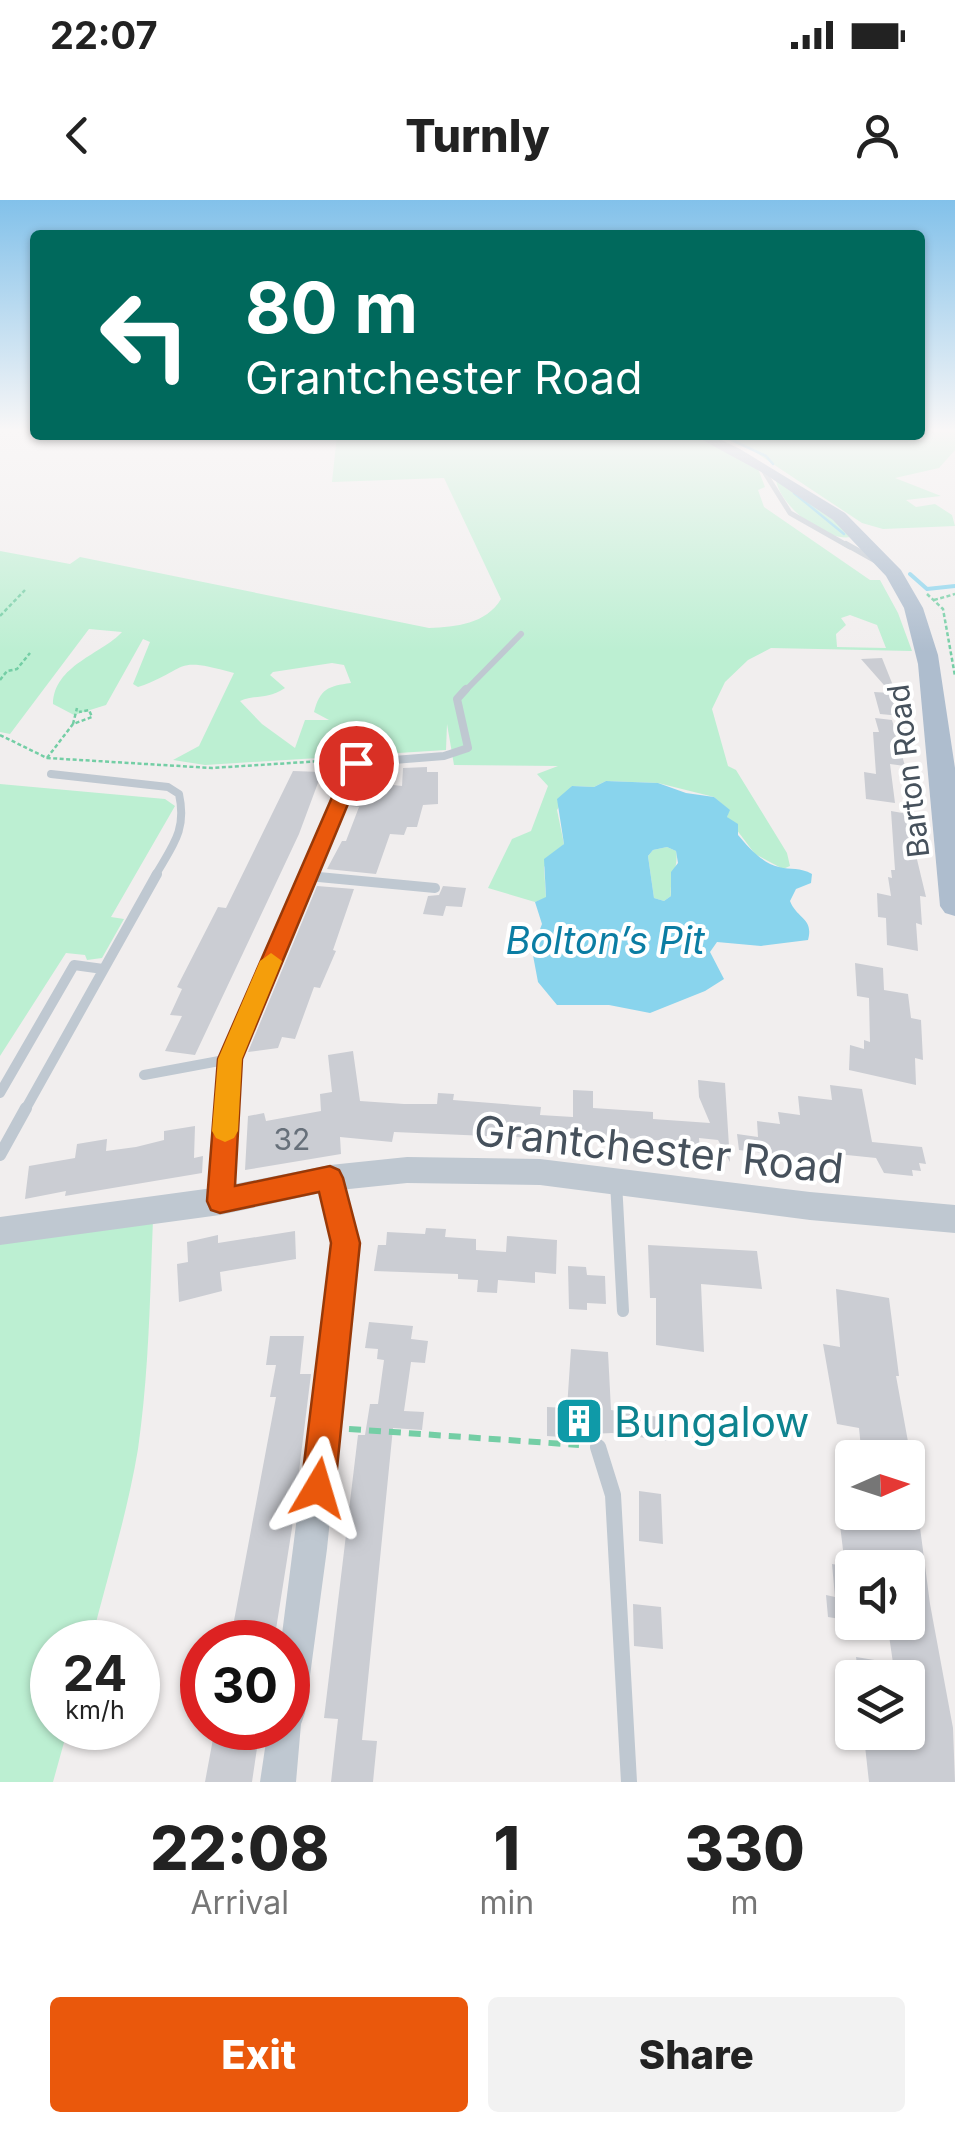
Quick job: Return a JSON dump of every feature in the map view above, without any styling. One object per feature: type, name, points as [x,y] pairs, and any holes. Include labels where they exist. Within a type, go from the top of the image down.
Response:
[{"type":"main road","name":"Barton Road","points":[[823,505],[891,572],[910,602],[926,647],[952,804],[955,906]]},
{"type":"street","points":[[220,1201],[230,1059],[356,763]]},
{"type":"street","name":"Grantchester Road","points":[[0,1230],[220,1201],[330,1178],[407,1170],[540,1172],[810,1206],[955,1219]]},
{"type":"street","points":[[300,1620],[345,1243],[330,1178]]},
{"type":"street","points":[[278,1782],[283,1750]]},
{"type":"lane","points":[[785,505],[790,513],[891,572]]},
{"type":"lane","points":[[356,763],[444,756],[468,748],[457,699],[521,634]]},
{"type":"lane","points":[[0,1155],[180,832],[184,817],[181,798],[168,787],[51,774]]},
{"type":"lane","points":[[308,876],[435,888]]},
{"type":"lane","points":[[0,1092],[74,966],[103,968]]},
{"type":"lane","points":[[144,1074],[230,1059]]},
{"type":"lane","points":[[616,1182],[623,1311]]},
{"type":"lane","points":[[598,1446],[613,1495],[629,1782]]},
{"type":"path","points":[[0,616],[25,590]]},
{"type":"path","points":[[910,602],[955,594]]},
{"type":"path","points":[[947,622],[955,676]]},
{"type":"path","points":[[0,680],[7,671],[17,670],[30,653]]},
{"type":"path","points":[[47,758],[73,724],[78,710],[89,710],[92,717],[73,724]]},
{"type":"path","points":[[0,735],[47,758],[212,768],[352,760],[356,763]]},
{"type":"path","points":[[325,1428],[598,1446]]},
{"type":"green space","points":[[457,505],[763,505],[870,580],[880,580],[912,651],[771,648],[748,660],[725,682],[712,709],[728,766],[736,770],[787,853],[790,866],[783,869],[755,854],[727,817],[729,810],[714,797],[658,783],[606,781],[594,787],[572,786],[557,810],[564,844],[544,867],[546,898],[535,902],[488,888],[512,839],[531,831],[548,786],[537,774],[558,766],[454,765],[447,724],[446,750],[205,765],[173,760],[199,746],[234,673],[200,665],[182,666],[138,687],[133,684],[150,642],[143,639],[106,705],[74,715],[53,704],[61,679],[122,632],[89,629],[10,734],[0,732],[0,551],[70,564],[80,557],[429,628],[479,619],[501,599]],"holes":[[[850,615],[877,625],[886,648],[837,647],[836,634],[846,625],[841,618]],[[332,663],[344,665],[351,683],[331,687],[322,694],[314,712],[329,720],[305,720],[295,748],[262,724],[240,701],[285,688],[270,675],[273,672]]]},
{"type":"green space","points":[[789,505],[821,505],[851,537],[829,534]]},
{"type":"green space","points":[[835,505],[936,505],[952,515],[955,526],[883,529],[862,523]]},
{"type":"green space","points":[[0,784],[165,799],[175,806],[111,917],[124,919],[102,958],[87,960],[85,955],[66,953],[0,1056]]},
{"type":"green space","points":[[667,847],[676,851],[677,857],[671,896],[664,901],[654,898],[648,856],[653,850]]},
{"type":"green space","points":[[153,1219],[142,1420],[123,1522],[97,1620],[30,1620],[30,1750],[62,1750],[53,1782],[0,1782],[0,1241]]},
{"type":"water","name":"Bolton’s Pit","points":[[606,781],[658,783],[714,797],[730,810],[727,817],[738,824],[738,835],[761,859],[812,874],[811,883],[796,889],[790,901],[809,927],[808,940],[761,946],[717,942],[710,952],[724,979],[650,1013],[609,1005],[557,1005],[538,982],[532,950],[542,924],[535,902],[546,897],[544,859],[564,844],[557,799],[572,786],[594,787]],"holes":[[[667,847],[676,851],[678,863],[671,872],[671,896],[664,901],[654,898],[648,856],[653,850]]]},
{"type":"building","points":[[882,658],[901,716],[880,714],[874,692],[891,693],[861,659]]},
{"type":"building","points":[[875,718],[892,720],[905,766],[890,764],[895,803],[866,799],[864,772],[876,774],[873,732],[879,732]]},
{"type":"building","points":[[427,767],[427,772],[438,772],[438,804],[423,805],[417,827],[407,827],[404,835],[390,834],[376,874],[327,869],[342,841],[346,841],[359,807],[350,806],[356,792],[380,794],[384,784],[402,786],[403,768]]},
{"type":"building","points":[[293,771],[322,772],[299,834],[195,1055],[165,1051],[182,1016],[170,1015],[182,989],[177,987],[218,907],[226,908]]},
{"type":"building","points":[[891,811],[914,815],[915,851],[926,897],[920,896],[922,925],[916,923],[918,951],[887,945],[886,918],[878,917],[877,893],[891,896],[888,877],[892,878],[891,870],[895,870]]},
{"type":"building","points":[[317,886],[354,889],[333,950],[336,951],[320,988],[314,987],[295,1039],[282,1037],[278,1048],[248,1052]]},
{"type":"building","points":[[443,886],[466,888],[462,907],[446,906],[443,916],[423,914],[428,896],[439,895]]},
{"type":"building","points":[[855,963],[883,968],[884,990],[908,994],[911,1018],[921,1020],[923,1060],[915,1058],[916,1085],[849,1070],[850,1045],[864,1049],[864,1040],[870,1042],[869,998],[857,996]]},
{"type":"building","points":[[353,1051],[360,1101],[437,1104],[438,1093],[454,1094],[453,1100],[541,1107],[540,1115],[573,1117],[573,1090],[593,1091],[593,1108],[653,1112],[653,1119],[710,1123],[699,1097],[698,1080],[725,1083],[730,1162],[718,1140],[699,1138],[700,1150],[670,1148],[669,1141],[627,1138],[628,1142],[394,1132],[392,1142],[340,1137],[341,1154],[245,1170],[248,1116],[264,1113],[266,1121],[321,1111],[320,1094],[332,1092],[328,1055]]},
{"type":"building","points":[[830,1085],[862,1089],[872,1142],[922,1147],[926,1164],[919,1163],[921,1171],[912,1170],[913,1176],[884,1173],[876,1158],[837,1154],[838,1162],[739,1150],[737,1134],[758,1137],[757,1121],[780,1124],[778,1112],[800,1115],[798,1096],[832,1100]]},
{"type":"building","points":[[195,1126],[194,1158],[203,1156],[202,1173],[25,1199],[29,1166],[75,1158],[77,1144],[107,1139],[106,1151],[136,1147],[164,1140],[164,1131]]},
{"type":"building","points":[[426,1228],[446,1229],[445,1237],[476,1239],[476,1250],[506,1252],[507,1236],[557,1240],[556,1274],[535,1272],[535,1283],[498,1280],[497,1293],[477,1292],[478,1280],[458,1279],[458,1274],[374,1271],[378,1245],[386,1245],[387,1232],[425,1234]]},
{"type":"building","points":[[295,1231],[296,1259],[220,1272],[222,1291],[179,1302],[177,1264],[188,1262],[187,1242],[218,1235],[218,1243]]},
{"type":"building","points":[[648,1245],[757,1251],[762,1289],[701,1284],[704,1352],[656,1345],[656,1298],[650,1298]]},
{"type":"building","points":[[568,1266],[586,1267],[587,1275],[605,1276],[606,1304],[587,1303],[587,1310],[569,1309]]},
{"type":"building","points":[[836,1289],[889,1298],[896,1376],[908,1440],[860,1440],[859,1428],[837,1424],[823,1344],[840,1347]]},
{"type":"building","points":[[369,1322],[413,1326],[411,1339],[428,1341],[425,1363],[411,1362],[404,1411],[424,1412],[422,1430],[393,1428],[362,1740],[377,1741],[373,1782],[331,1782],[338,1719],[324,1718],[358,1435],[365,1435],[370,1404],[378,1404],[384,1360],[377,1359],[378,1349],[365,1348]]},
{"type":"building","points":[[270,1336],[304,1336],[300,1374],[311,1374],[277,1620],[234,1620],[276,1397],[270,1397],[276,1365],[266,1365]]},
{"type":"building","points":[[571,1349],[608,1352],[611,1410],[666,1418],[666,1441],[612,1433],[591,1434],[589,1439],[547,1436],[547,1407],[567,1408]]},
{"type":"building","points":[[639,1491],[661,1494],[663,1544],[639,1541]]},
{"type":"building","points":[[841,1530],[920,1530],[923,1550],[843,1550]]},
{"type":"building","points":[[925,1566],[953,1728],[955,1782],[869,1782],[865,1750],[925,1750],[925,1660],[893,1660],[890,1640],[925,1640]]},
{"type":"building","points":[[826,1595],[835,1597],[835,1618],[828,1617]]},
{"type":"building","points":[[633,1604],[661,1607],[663,1649],[634,1646]]},
{"type":"building","points":[[211,1750],[257,1750],[252,1782],[205,1782]]},
{"type":"waterway","points":[[808,505],[844,534]]},
{"type":"waterway","points":[[910,574],[927,589],[955,586]]},
{"type":"slow traffic","points":[[225,1131],[230,1059],[271,961]]},
{"type":"place","name":"Bungalow","points":[[579,1421]]},
{"type":"route","points":[[318,1488],[345,1243],[330,1178],[220,1201],[230,1059],[356,763]]}]
